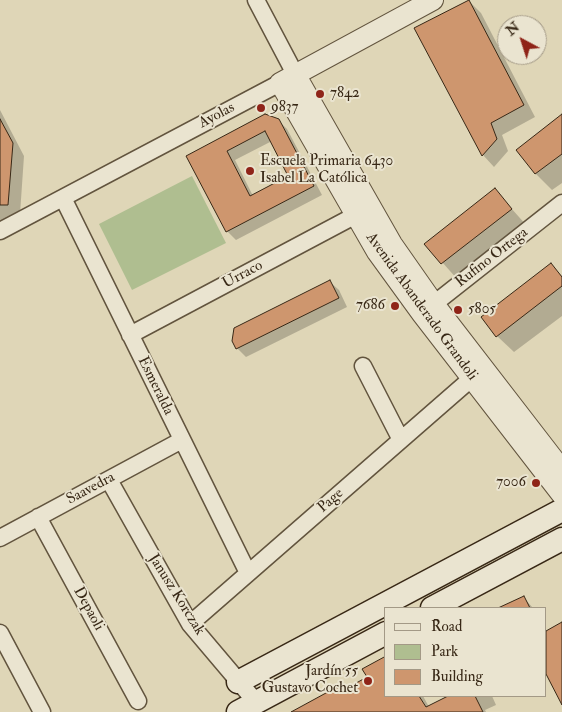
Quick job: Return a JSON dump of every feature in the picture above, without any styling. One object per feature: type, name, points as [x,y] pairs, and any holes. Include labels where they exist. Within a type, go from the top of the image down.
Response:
[{"type":"main road","points":[[238,682],[562,510]]},
{"type":"main road","points":[[434,607],[562,539]]},
{"type":"main road","points":[[247,707],[384,634]]},
{"type":"street","points":[[256,0],[288,78]]},
{"type":"street","name":"Ayolas","points":[[0,232],[433,0]]},
{"type":"street","name":"Avenida Abanderado Grandoli","points":[[288,78],[356,215],[377,252],[428,309],[562,470]]},
{"type":"street","name":"Avenida Abanderado Grandoli","points":[[288,78],[392,244],[428,309],[472,378],[562,494]]},
{"type":"street","name":"Esmeralda","points":[[62,198],[248,573]]},
{"type":"street","name":"Rufino Ortega","points":[[428,309],[562,203]]},
{"type":"street","name":"Urraco","points":[[130,335],[356,215]]},
{"type":"street","points":[[363,366],[401,440]]},
{"type":"street","name":"Page","points":[[190,624],[472,378]]},
{"type":"street","name":"Saavedra","points":[[0,538],[182,440]]},
{"type":"street","name":"Janusz Korczak","points":[[109,480],[190,624],[238,682],[247,707]]},
{"type":"street","name":"Depaoli","points":[[38,517],[138,701]]},
{"type":"street","points":[[0,633],[42,712]]},
{"type":"green space","points":[[192,176],[226,243],[132,290],[99,224]]},
{"type":"building","points":[[469,0],[497,53],[497,65],[503,65],[524,105],[491,123],[497,139],[482,156],[414,28]]},
{"type":"building","name":"Escuela Primaria 6430 Isabel La Católica","points":[[265,114],[279,119],[314,186],[226,232],[186,156]],"holes":[[[265,131],[288,176],[250,196],[227,151]]]},
{"type":"building","points":[[562,114],[562,154],[535,174],[516,150]]},
{"type":"building","points":[[0,119],[13,143],[8,205],[0,205]]},
{"type":"building","points":[[495,188],[512,209],[441,264],[424,244]]},
{"type":"building","points":[[551,263],[562,277],[562,286],[496,337],[481,317]]},
{"type":"building","points":[[330,280],[339,298],[236,349],[232,341],[234,328]]},
{"type":"building","points":[[524,596],[530,607],[500,607]]},
{"type":"building","points":[[562,622],[562,705],[547,676],[547,630]]},
{"type":"building","points":[[384,657],[384,697],[420,697],[426,707],[446,697],[476,697],[483,712],[291,712],[337,687],[340,692],[367,677],[362,669]]},
{"type":"place","name":"7842","points":[[320,94]]},
{"type":"place","name":"9837","points":[[261,108]]},
{"type":"place","name":"Escuela Primaria 6430 Isabel La Católica","points":[[250,171]]},
{"type":"place","name":"7686","points":[[395,306]]},
{"type":"place","name":"5805","points":[[458,310]]},
{"type":"place","name":"7006","points":[[536,483]]},
{"type":"place","name":"Jardín 55 Gustavo Cochet","points":[[368,681]]}]
